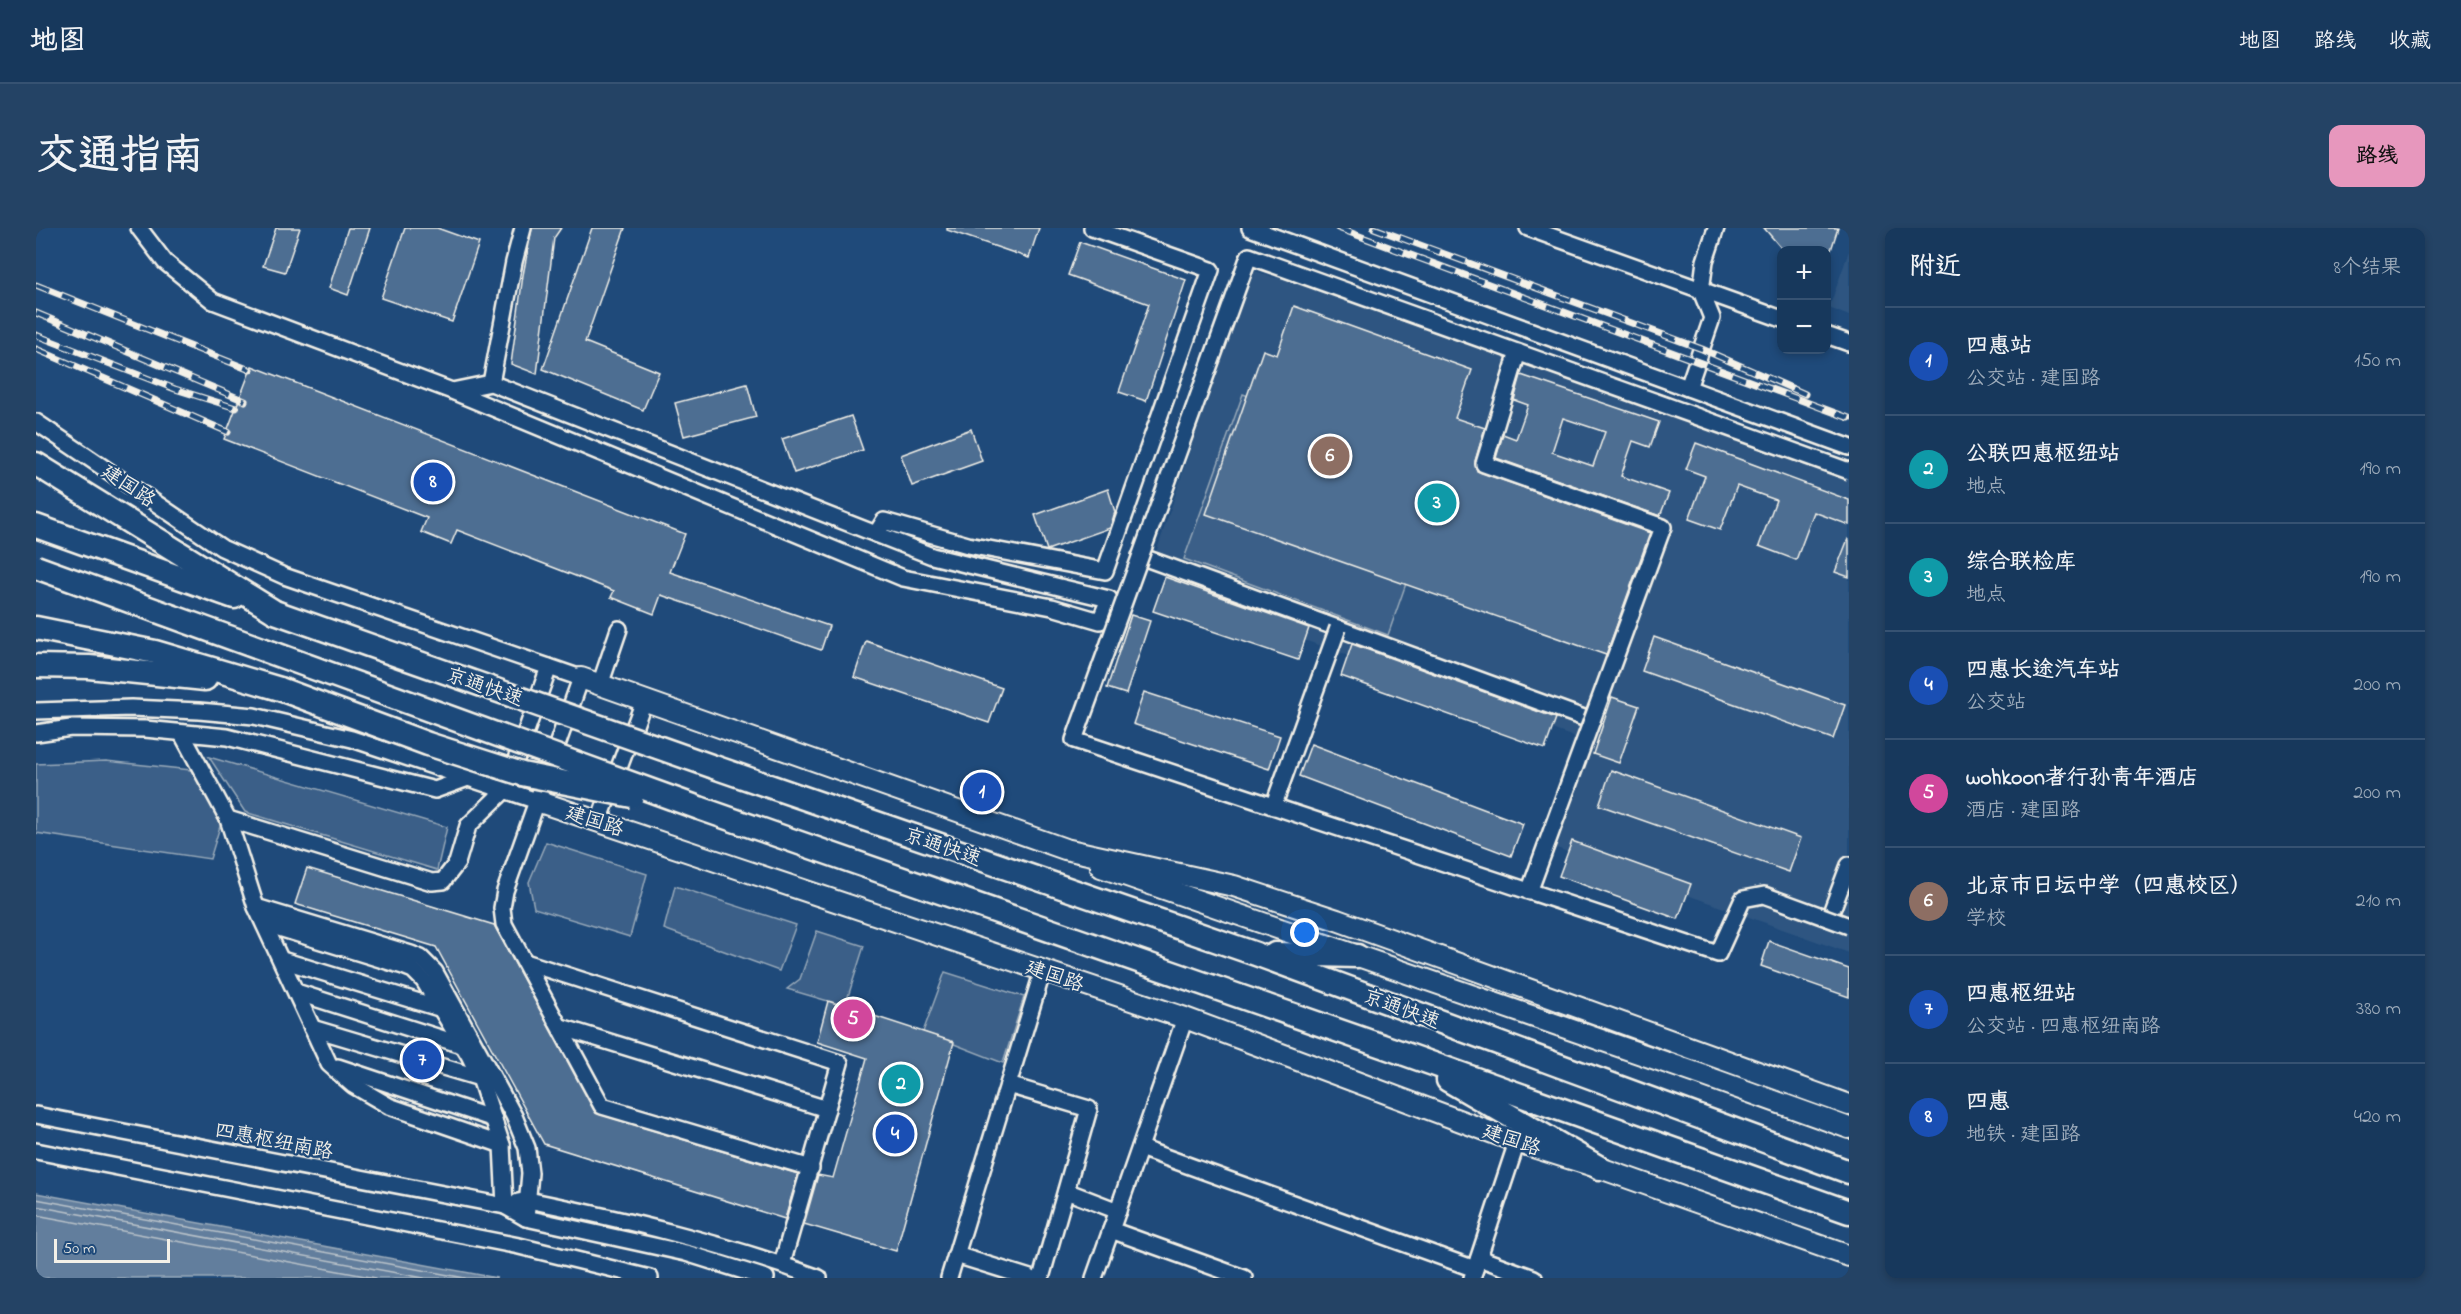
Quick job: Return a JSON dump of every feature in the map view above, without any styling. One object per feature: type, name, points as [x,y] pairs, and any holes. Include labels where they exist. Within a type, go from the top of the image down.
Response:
[{"type":"highway","points":[[36,464],[275,612]]},
{"type":"highway","name":"京通快速","points":[[36,526],[714,767],[1256,954],[1849,1172]]},
{"type":"highway","name":"京通快速","points":[[36,567],[699,808],[1391,1049],[1849,1212]]},
{"type":"highway","points":[[36,628],[155,652],[280,689],[428,744],[522,774],[699,808]]},
{"type":"highway","points":[[36,666],[89,667],[162,673],[280,689]]},
{"type":"highway","points":[[1256,954],[1357,956]]},
{"type":"highway","points":[[1391,1049],[1600,1168]]},
{"type":"main road","points":[[581,678],[1065,849],[1234,886],[1338,920],[1849,1104]]},
{"type":"main road","name":"建国路","points":[[537,801],[1185,1018],[1517,1142],[1600,1168],[1849,1256]]},
{"type":"main road","points":[[1065,849],[1100,867],[1849,1128]]},
{"type":"street","points":[[139,228],[165,262],[213,301],[452,391],[903,578],[1052,607],[1100,621],[1109,599],[932,556],[491,383],[452,391]]},
{"type":"street","points":[[491,383],[514,262],[523,228]]},
{"type":"street","points":[[876,534],[884,521],[968,545],[1105,571],[1211,270],[1092,228]]},
{"type":"street","points":[[1250,228],[1849,447]]},
{"type":"street","points":[[1528,228],[1777,317]]},
{"type":"street","points":[[1688,388],[1712,318],[1701,291],[1705,261],[1716,228]]},
{"type":"street","points":[[1849,471],[1248,256],[1074,740],[1718,954],[1743,899],[1764,895],[1849,926]]},
{"type":"street","points":[[1831,336],[1849,342]]},
{"type":"street","points":[[1518,352],[1484,464],[1663,527],[1529,891]]},
{"type":"street","name":"建国路","points":[[36,422],[222,549],[284,576],[549,667]]},
{"type":"street","points":[[1140,556],[1592,721]]},
{"type":"street","points":[[1273,807],[1338,628]]},
{"type":"street","points":[[600,685],[620,629]]},
{"type":"street","points":[[228,819],[432,882],[443,880],[457,862],[468,826],[505,790],[549,667],[581,678],[505,891],[502,908],[504,924],[602,1106],[811,1168]]},
{"type":"street","points":[[599,821],[644,701]]},
{"type":"street","name":"建国路","points":[[36,711],[130,708],[254,716],[352,739],[537,801]]},
{"type":"street","points":[[36,733],[71,728],[145,729],[227,737],[435,790],[468,778]]},
{"type":"street","points":[[182,734],[228,819],[256,907],[266,924],[329,1064],[353,1084],[389,1106],[502,1145]]},
{"type":"street","points":[[1829,918],[1849,865]]},
{"type":"street","points":[[256,907],[411,954],[428,964],[435,972],[514,1116],[527,1148],[530,1173],[526,1218]]},
{"type":"street","points":[[266,924],[413,970],[424,981],[480,1078],[502,1145],[505,1206]]},
{"type":"street","points":[[282,960],[442,1009]]},
{"type":"street","points":[[525,962],[840,1063],[782,1264]]},
{"type":"street","points":[[949,1278],[1043,970]]},
{"type":"street","points":[[296,992],[462,1045]]},
{"type":"street","points":[[1094,1278],[1185,1018]]},
{"type":"street","points":[[312,1028],[480,1078]]},
{"type":"street","points":[[561,1028],[827,1109]]},
{"type":"street","points":[[329,1064],[494,1119]]},
{"type":"street","points":[[1008,1085],[1089,1109],[1041,1278]]},
{"type":"street","name":"四惠枢纽南路","points":[[36,1114],[505,1206],[526,1218],[686,1253],[766,1278]]},
{"type":"street","points":[[1475,1268],[1517,1142]]},
{"type":"street","points":[[1140,1148],[1475,1268],[1534,1278]]},
{"type":"street","points":[[36,1151],[519,1246],[650,1278]]},
{"type":"street","points":[[1066,1191],[1118,1211]]},
{"type":"street","name":"四惠枢纽南路","points":[[505,1206],[528,1200],[633,1222],[782,1264],[819,1278]]},
{"type":"street","points":[[1111,1230],[1244,1278]]},
{"type":"street","points":[[956,1255],[1030,1278]]},
{"type":"shaded area","points":[[1849,251],[1849,316],[1831,309],[1831,302]]},
{"type":"shaded area","points":[[1250,269],[1276,278],[1279,270],[1849,474],[1849,953],[1537,841],[1574,737],[1165,590],[1175,560],[1156,553]]},
{"type":"shaded area","points":[[1243,394],[1446,469],[1388,635],[1184,559]]},
{"type":"shaded area","points":[[209,757],[447,827],[437,870],[245,812]]},
{"type":"shaded area","points":[[106,761],[191,770],[221,823],[210,859],[36,833],[36,764]]},
{"type":"shaded area","points":[[546,842],[647,874],[630,937],[534,908],[529,882]]},
{"type":"shaded area","points":[[675,886],[796,925],[779,971],[664,929]]},
{"type":"shaded area","points":[[817,931],[864,946],[845,1006],[787,989],[800,979]]},
{"type":"shaded area","points":[[945,972],[1024,997],[1003,1063],[923,1032]]},
{"type":"water","points":[[36,1193],[497,1278],[36,1278]]},
{"type":"building","points":[[276,228],[300,228],[285,272],[263,266]]},
{"type":"building","points":[[348,228],[370,228],[348,295],[329,288]]},
{"type":"building","points":[[405,228],[437,228],[479,243],[452,322],[381,298]]},
{"type":"building","points":[[532,228],[561,228],[554,238],[537,374],[511,364]]},
{"type":"building","points":[[592,228],[625,228],[585,342],[659,372],[643,410],[543,369]]},
{"type":"building","points":[[947,228],[1039,228],[1029,258],[947,230]]},
{"type":"building","points":[[1764,228],[1838,228],[1831,250],[1831,246],[1780,246]]},
{"type":"building","points":[[1080,242],[1186,280],[1146,401],[1119,392],[1149,304],[1068,275]]},
{"type":"building","points":[[1294,306],[1472,370],[1455,418],[1485,428],[1475,461],[1477,471],[1650,533],[1606,655],[1206,514],[1263,350],[1277,355]]},
{"type":"building","points":[[252,366],[685,534],[670,572],[829,626],[821,650],[661,595],[654,614],[611,597],[614,591],[457,530],[451,544],[421,532],[427,518],[224,439]]},
{"type":"building","points":[[1521,375],[1659,422],[1650,447],[1633,441],[1621,476],[1669,493],[1660,516],[1496,458],[1503,434],[1516,439],[1528,405],[1514,400]],"holes":[[[1563,418],[1605,432],[1593,466],[1552,452]]]},
{"type":"building","points":[[747,384],[756,417],[684,436],[675,403]]},
{"type":"building","points":[[851,416],[863,450],[794,473],[782,439]]},
{"type":"building","points":[[971,429],[982,461],[912,486],[901,455]]},
{"type":"building","points":[[1696,443],[1849,500],[1849,525],[1814,512],[1796,560],[1759,546],[1776,500],[1737,486],[1720,530],[1689,519],[1705,476],[1686,469]]},
{"type":"building","points":[[1108,489],[1115,512],[1110,528],[1047,550],[1035,515]]},
{"type":"building","points":[[1849,540],[1849,577],[1835,572]]},
{"type":"building","points":[[1165,577],[1309,628],[1298,660],[1153,611]]},
{"type":"building","points":[[1131,615],[1150,621],[1126,694],[1107,688]]},
{"type":"building","points":[[1654,637],[1845,705],[1833,739],[1642,671]]},
{"type":"building","points":[[866,641],[1002,688],[989,723],[854,677]]},
{"type":"building","points":[[1352,644],[1556,718],[1545,749],[1341,676]]},
{"type":"building","points":[[1144,692],[1280,736],[1269,769],[1133,724]]},
{"type":"building","points":[[1612,697],[1639,706],[1619,763],[1593,754]]},
{"type":"building","points":[[1311,744],[1523,824],[1511,856],[1299,776]]},
{"type":"building","points":[[1611,770],[1801,838],[1789,872],[1599,805]]},
{"type":"building","points":[[1572,841],[1691,884],[1678,919],[1559,876]]},
{"type":"building","points":[[307,868],[494,925],[596,1113],[798,1174],[785,1219],[544,1144],[436,947],[295,904]]},
{"type":"building","points":[[1769,941],[1849,969],[1849,997],[1761,966]]},
{"type":"building","points":[[828,1001],[954,1042],[896,1251],[804,1224],[818,1175],[833,1178],[867,1058],[817,1042]]},
{"type":"railway","points":[[1338,228],[1849,418]]},
{"type":"railway","points":[[1374,228],[1702,349],[1805,394]]},
{"type":"railway","points":[[36,285],[250,370]]},
{"type":"railway","points":[[36,313],[245,401]]},
{"type":"railway","points":[[36,335],[175,389],[236,408]]},
{"type":"railway","points":[[36,349],[228,432]]},
{"type":"place","name":"北京市日坛中学（四惠校区）","points":[[1330,456]]},
{"type":"place","name":"四惠","points":[[433,482]]},
{"type":"place","name":"综合联检库","points":[[1437,503]]},
{"type":"place","name":"四惠站","points":[[982,792]]},
{"type":"place","name":"wohkoon者行孙青年酒店","points":[[853,1019]]},
{"type":"place","name":"四惠枢纽站","points":[[422,1060]]},
{"type":"place","name":"公联四惠枢纽站","points":[[901,1084]]},
{"type":"place","name":"四惠长途汽车站","points":[[895,1134]]}]
